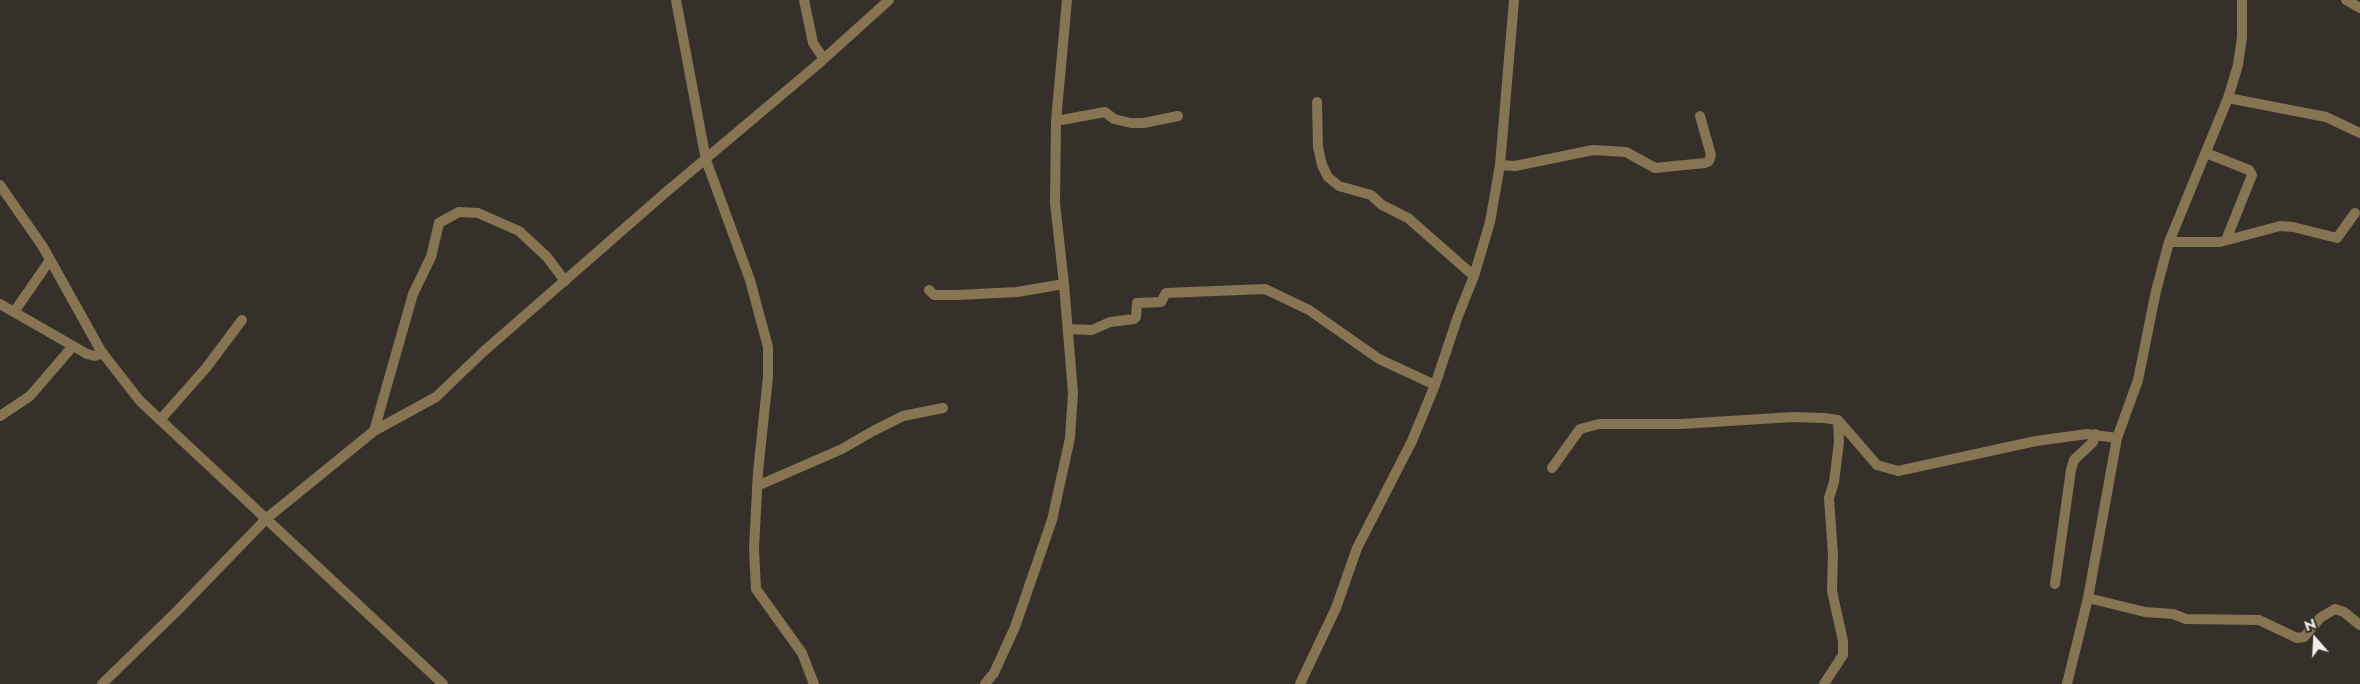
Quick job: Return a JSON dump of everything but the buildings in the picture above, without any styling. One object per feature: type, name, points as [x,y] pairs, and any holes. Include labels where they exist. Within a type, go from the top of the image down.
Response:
[{"type":"street","points":[[676,0],[706,160],[750,280],[768,347],[768,377],[757,486],[754,548],[756,589],[802,653],[814,684]]},
{"type":"street","points":[[804,0],[813,43],[824,59]]},
{"type":"street","points":[[102,684],[178,610],[267,518],[374,431],[436,397],[483,352],[824,59],[889,0]]},
{"type":"street","points":[[985,684],[994,672],[1015,627],[1052,520],[1070,438],[1073,393],[1055,203],[1056,122],[1067,0]]},
{"type":"street","points":[[1300,684],[1336,608],[1357,548],[1412,442],[1435,385],[1458,316],[1474,276],[1490,222],[1500,165],[1514,0]]},
{"type":"street","points":[[2067,684],[2088,598],[2117,438],[2138,380],[2156,291],[2169,242],[2228,98],[2238,65],[2242,37],[2242,0]]},
{"type":"street","points":[[2346,0],[2360,8]]},
{"type":"street","points":[[2228,98],[2326,117],[2360,133]]},
{"type":"street","points":[[1318,102],[1318,147],[1322,166],[1328,177],[1339,186],[1371,196],[1382,205],[1408,218],[1474,276]]},
{"type":"street","points":[[1056,122],[1105,112],[1114,119],[1131,123],[1144,123],[1178,116]]},
{"type":"street","points":[[1500,165],[1515,166],[1593,150],[1626,152],[1655,168],[1704,163],[1709,161],[1711,156],[1700,116]]},
{"type":"street","points":[[2206,152],[2249,170],[2252,175],[2226,240]]},
{"type":"street","points":[[0,185],[50,260],[103,354],[121,378],[200,459],[267,518],[443,684]]},
{"type":"street","points":[[374,431],[413,294],[431,257],[439,223],[460,212],[478,213],[519,231],[547,257],[565,281]]},
{"type":"street","points":[[2169,242],[2220,242],[2280,226],[2293,227],[2337,238],[2355,212]]},
{"type":"street","points":[[14,312],[50,260]]},
{"type":"street","points":[[928,290],[934,295],[956,295],[1016,292],[1064,284]]},
{"type":"street","points":[[1068,329],[1092,330],[1110,322],[1134,319],[1137,303],[1161,302],[1166,293],[1265,289],[1309,310],[1379,360],[1435,385]]},
{"type":"street","points":[[0,304],[87,354],[95,356],[103,354]]},
{"type":"street","points":[[160,420],[206,368],[242,320]]},
{"type":"street","points":[[0,416],[30,396],[73,346]]},
{"type":"street","points":[[757,486],[842,449],[873,430],[903,416],[943,408]]},
{"type":"street","points":[[1552,468],[1580,429],[1587,426],[1681,424],[1793,417],[1838,420],[1877,465],[1898,471],[2036,441],[2095,434],[2117,438]]},
{"type":"street","points":[[1824,684],[1836,669],[1843,655],[1843,641],[1832,591],[1834,555],[1829,498],[1834,482],[1838,420]]},
{"type":"street","points":[[2055,584],[2071,470],[2074,460],[2093,442],[2095,434]]},
{"type":"street","points":[[2088,598],[2145,612],[2173,614],[2186,619],[2259,620],[2296,638],[2304,637],[2320,618],[2335,609],[2344,612],[2360,625]]}]
